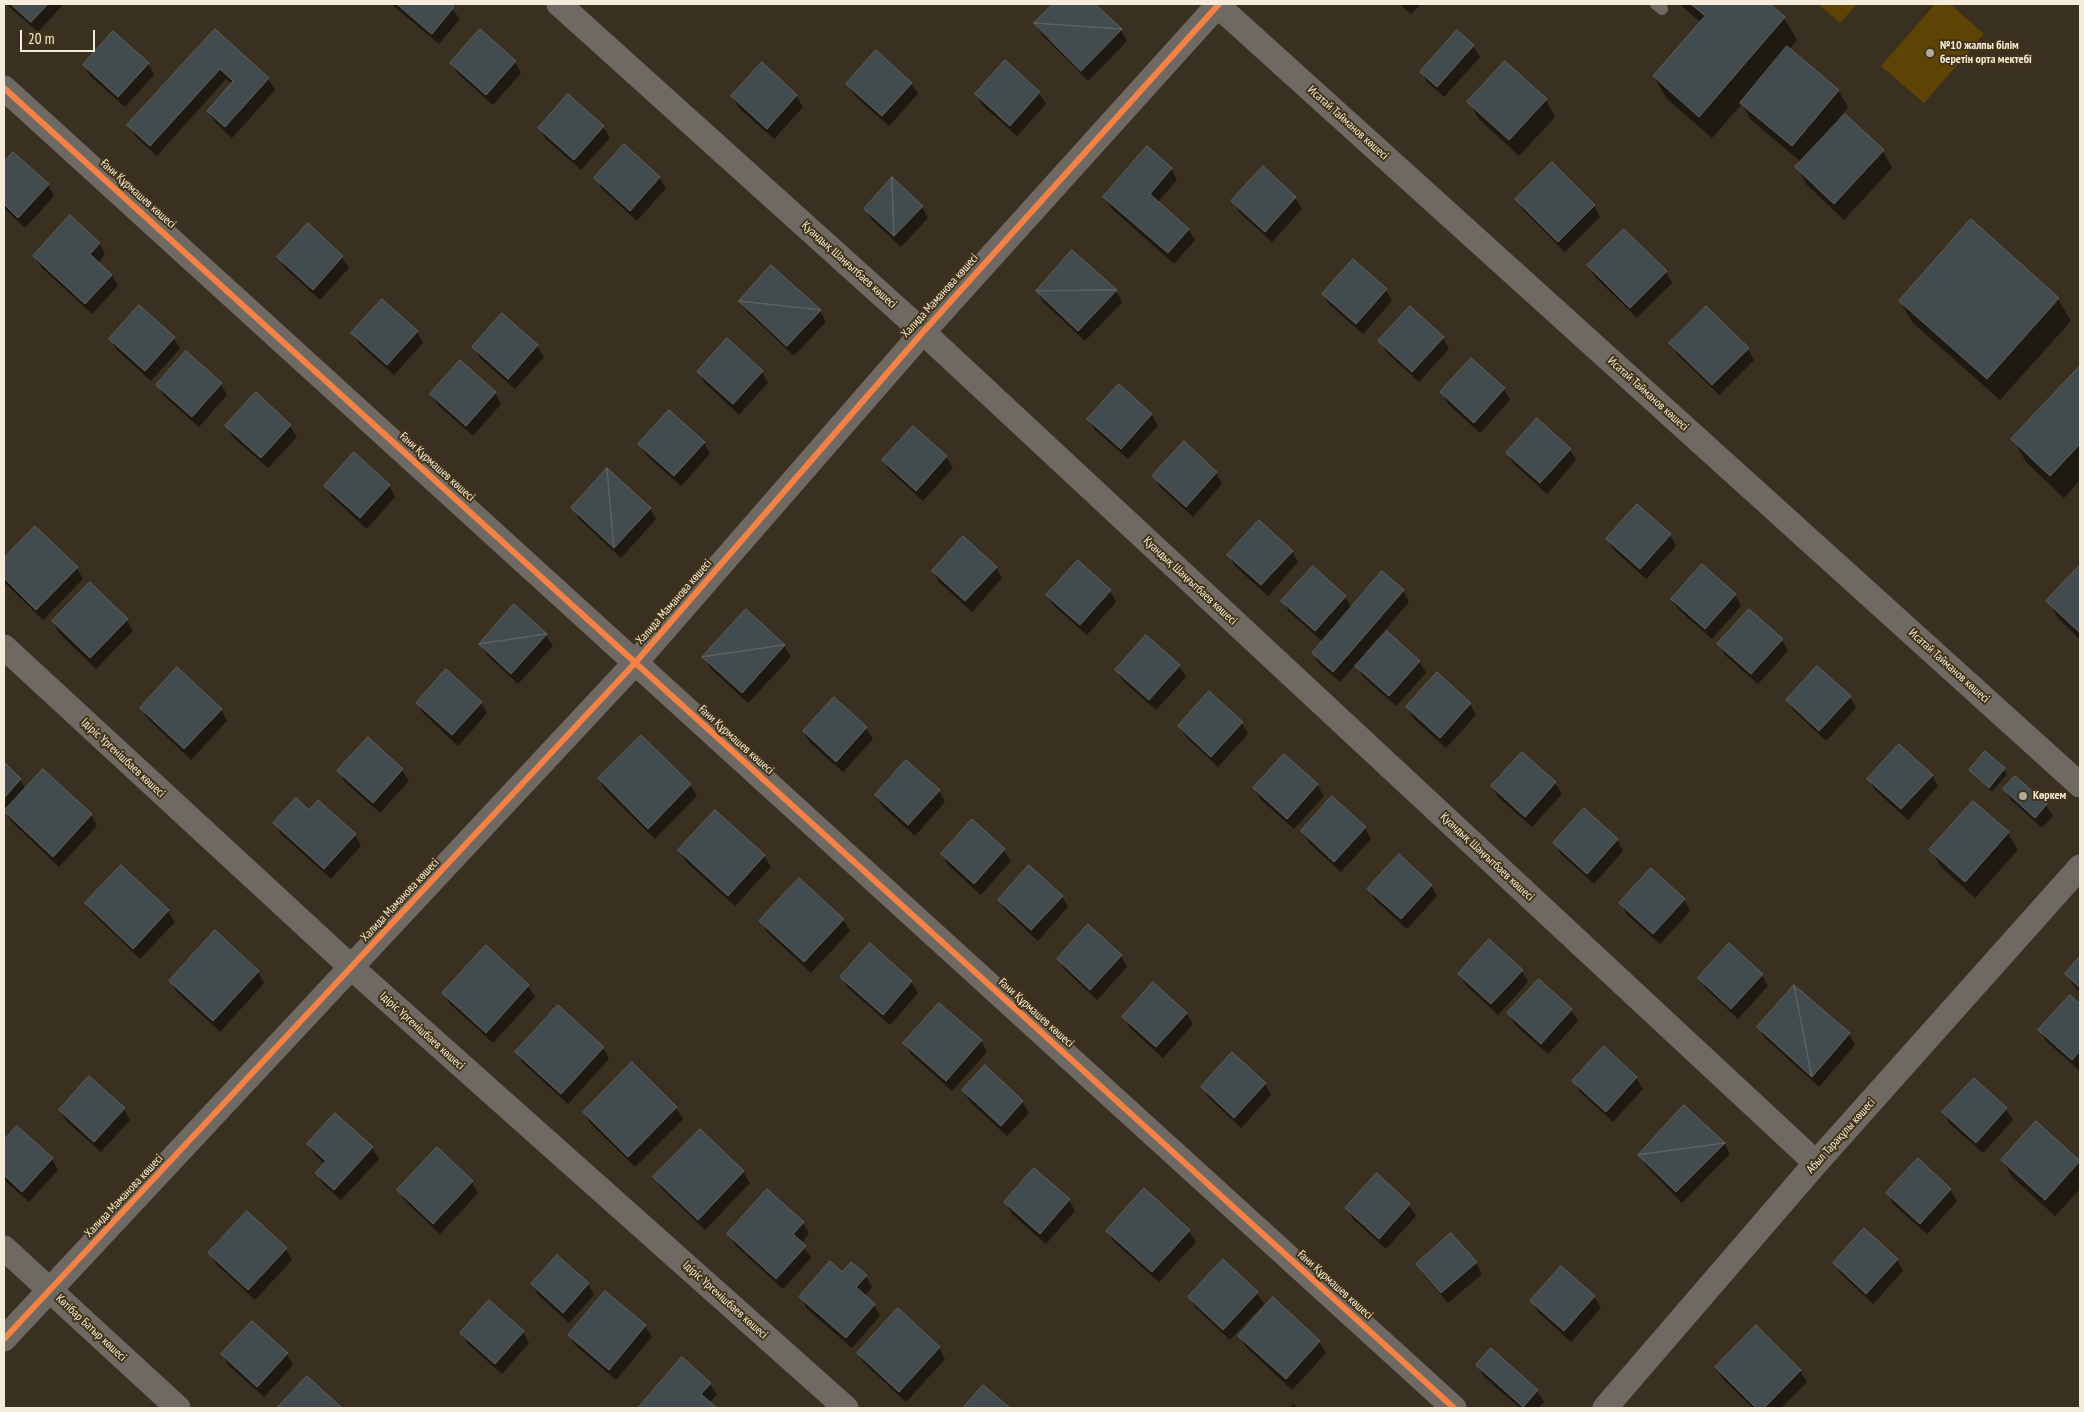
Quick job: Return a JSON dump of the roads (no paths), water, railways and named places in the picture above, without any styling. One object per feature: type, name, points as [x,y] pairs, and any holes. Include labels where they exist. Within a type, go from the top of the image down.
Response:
[{"type":"street","name":"Қуандық Шаңғытбаев көшесі","points":[[559,4],[923,332],[1816,1163]]},
{"type":"street","name":"Халида Маманова көшесі","points":[[4,1339],[51,1291],[635,663],[923,332],[1218,4]]},
{"type":"street","name":"Исатай Тайманов көшесі","points":[[1218,4],[2080,785]]},
{"type":"street","name":"Ғани Құрмашев көшесі","points":[[4,88],[1454,1408]]},
{"type":"street","name":"Ідіріс Үргенішбаев көшесі","points":[[4,647],[352,968],[846,1408]]},
{"type":"street","name":"Абыл Тарақұлы көшесі","points":[[1605,1408],[1816,1163],[2080,867]]},
{"type":"street","name":"Көтібар Батыр көшесі","points":[[4,1248],[178,1408]]},
{"type":"place","name":"№10 жалпы білім беретін орта мектебі","points":[[1930,53]]},
{"type":"place","name":"Көркем","points":[[2023,796]]}]
